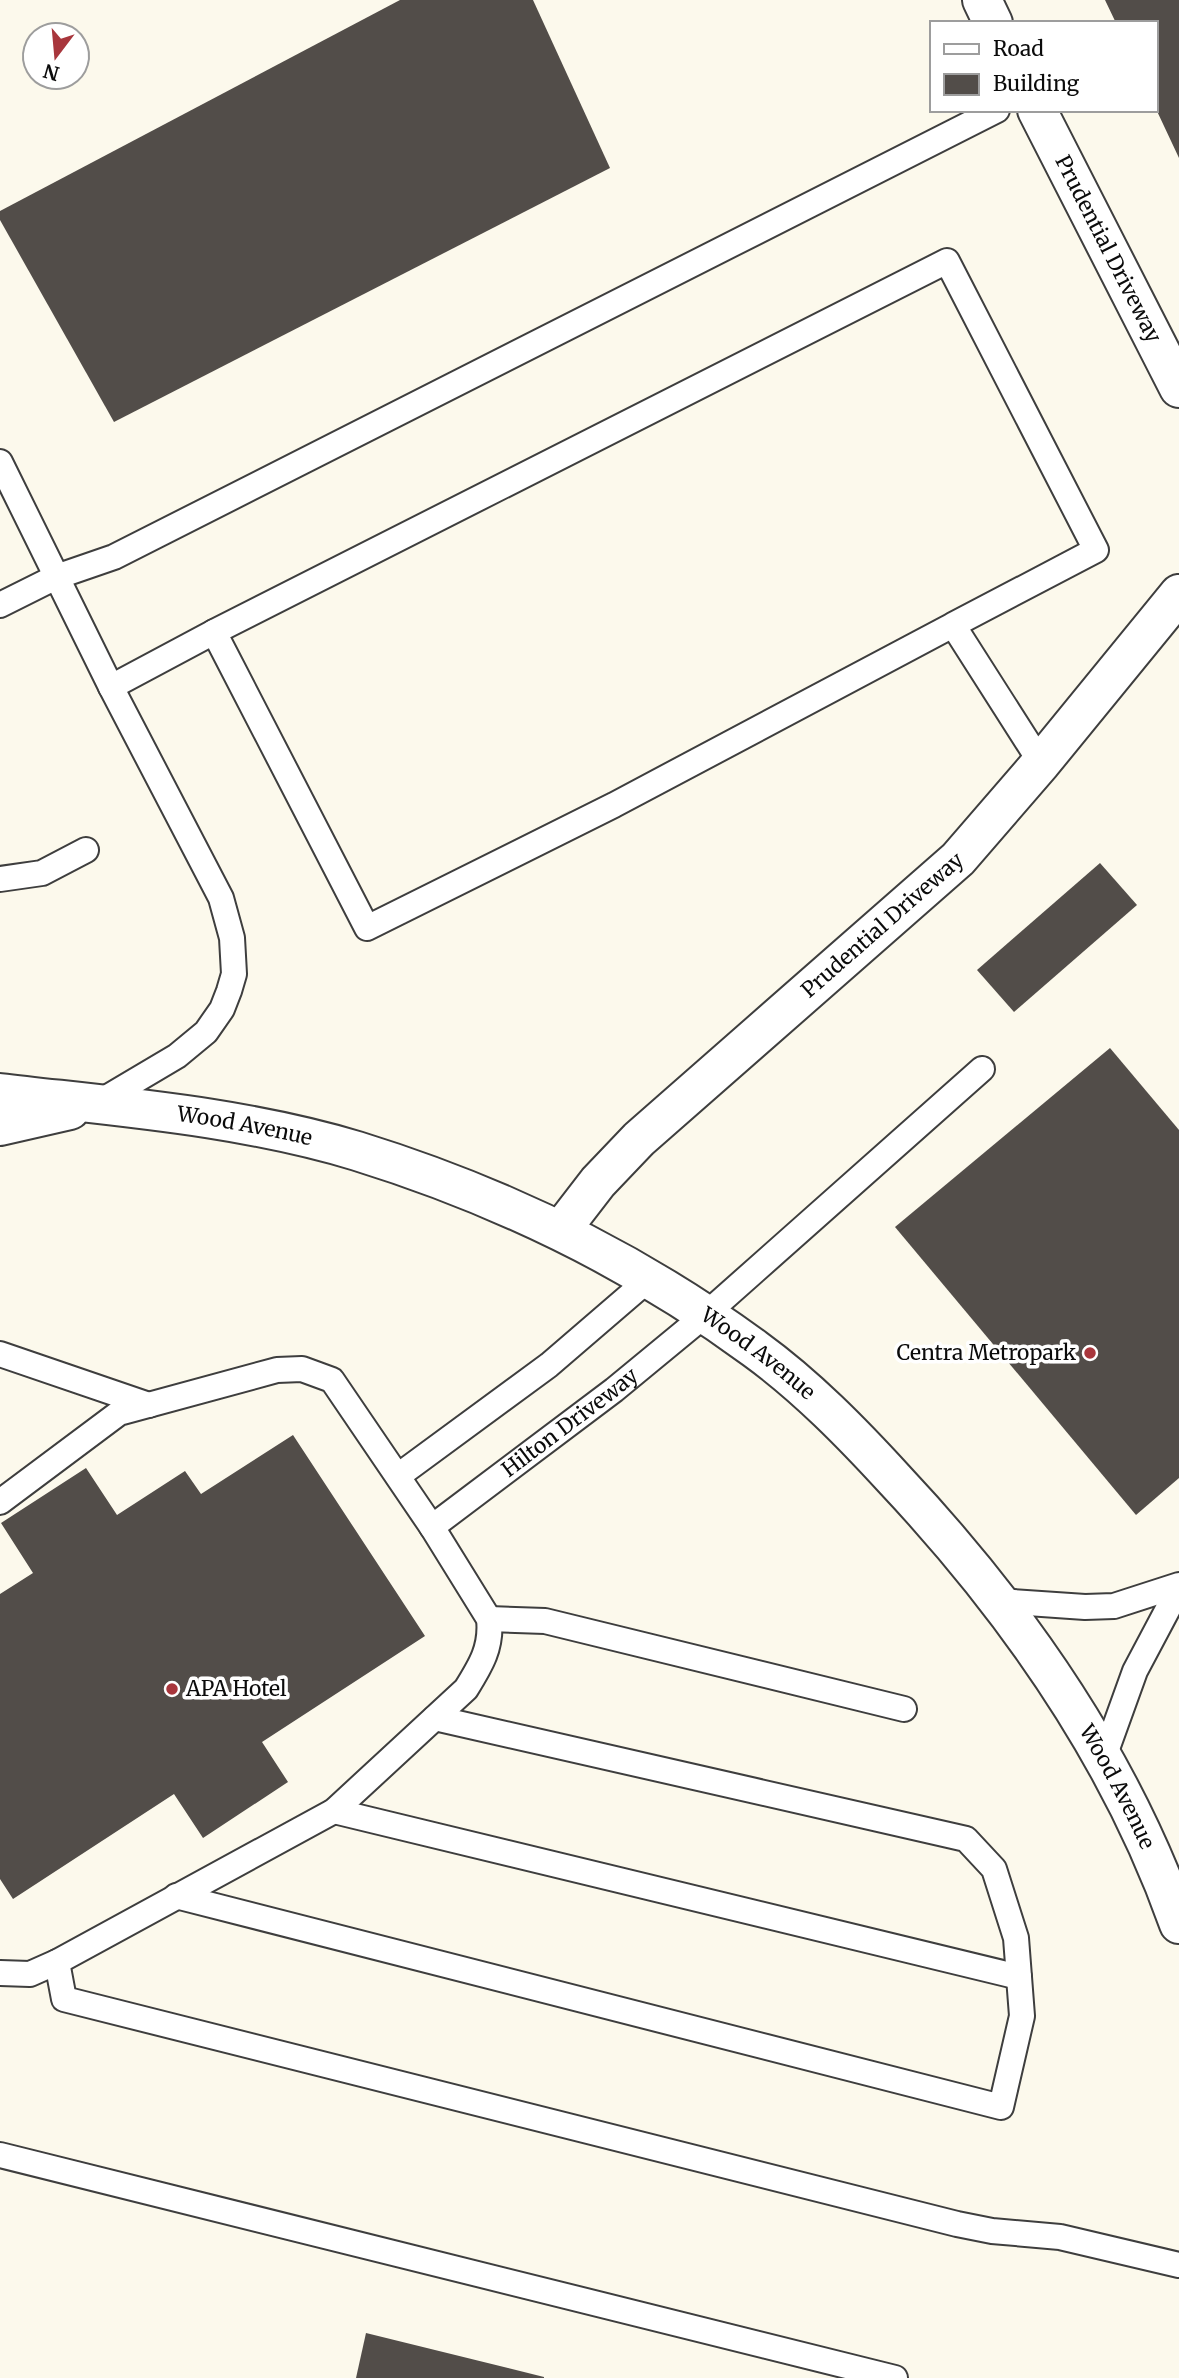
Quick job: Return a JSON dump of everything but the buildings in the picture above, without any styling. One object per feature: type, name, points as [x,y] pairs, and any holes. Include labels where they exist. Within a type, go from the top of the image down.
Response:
[{"type":"street","points":[[982,0],[992,21]]},
{"type":"street","name":"Prudential Driveway","points":[[1038,112],[1179,388]]},
{"type":"street","name":"Prudential Driveway","points":[[561,1230],[598,1182],[639,1139],[958,859],[1041,763],[1179,594]]},
{"type":"street","name":"Wood Avenue","points":[[0,1093],[196,1116],[303,1137],[356,1151],[425,1175],[561,1230],[601,1250],[705,1315],[773,1362],[855,1436],[929,1516],[999,1601],[1054,1679],[1104,1758],[1149,1847],[1179,1924]]},
{"type":"street","name":"Wood Avenue","points":[[0,1126],[96,1104]]},
{"type":"lane","points":[[0,605],[57,577],[114,557],[993,112]]},
{"type":"lane","points":[[110,687],[214,632],[947,261],[1096,551],[614,805],[367,928],[214,632]]},
{"type":"lane","points":[[0,462],[110,687],[221,898],[232,938],[233,974],[222,1009],[206,1032],[177,1056],[96,1104]]},
{"type":"lane","points":[[953,625],[1041,763]]},
{"type":"lane","points":[[0,879],[42,873],[86,850]]},
{"type":"lane","name":"Hilton Driveway","points":[[432,1527],[614,1390],[705,1315],[982,1069]]},
{"type":"lane","points":[[398,1476],[549,1365],[649,1279]]},
{"type":"lane","points":[[0,1354],[149,1405]]},
{"type":"lane","points":[[1,1974],[30,1974],[57,1962],[334,1811],[466,1689],[478,1670],[491,1635],[489,1619],[432,1527],[332,1380],[302,1369],[277,1370],[120,1413],[3,1497]]},
{"type":"lane","points":[[999,1601],[1085,1607],[1114,1606],[1179,1587]]},
{"type":"lane","points":[[1104,1758],[1135,1671],[1179,1587]]},
{"type":"lane","points":[[489,1619],[545,1621],[904,1709]]},
{"type":"lane","points":[[176,1896],[1001,2107],[1022,2017],[1016,1938],[994,1869],[966,1839],[435,1718]]},
{"type":"lane","points":[[334,1811],[1019,1977]]},
{"type":"lane","points":[[57,1962],[64,1999],[957,2224],[992,2231],[1060,2237],[1179,2265]]},
{"type":"lane","points":[[0,2155],[843,2372],[895,2378]]},
{"type":"place","name":"Centra Metropark","points":[[1090,1353]]},
{"type":"place","name":"APA Hotel","points":[[172,1689]]}]
